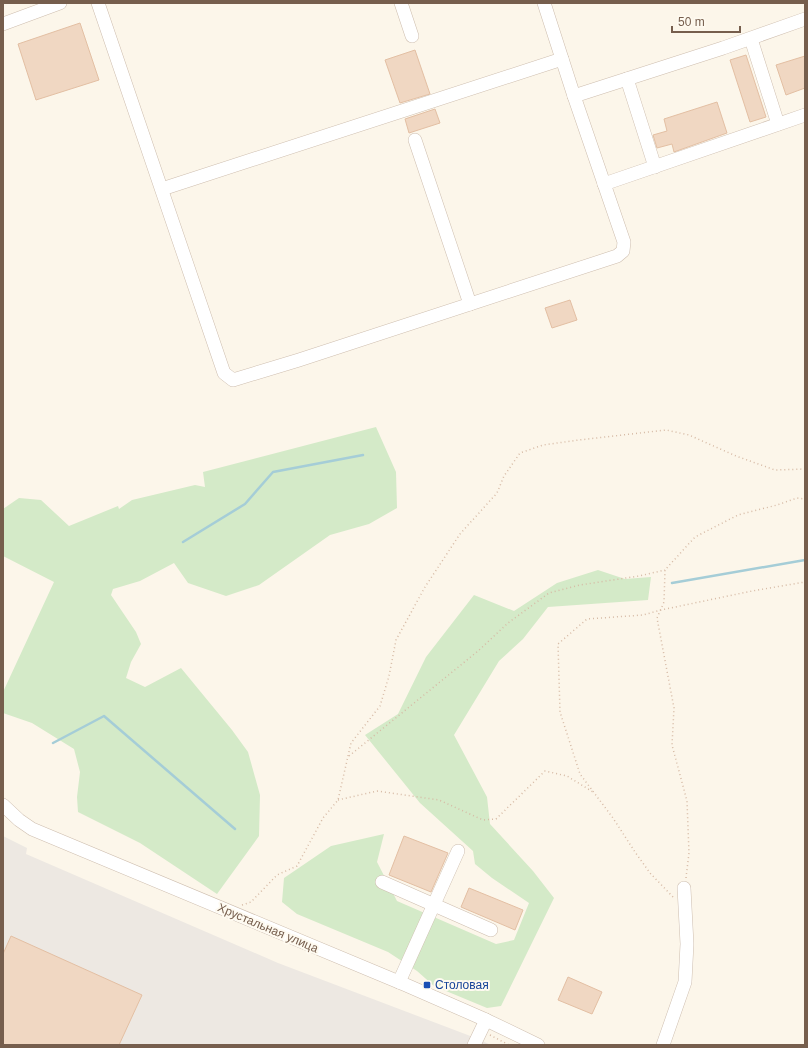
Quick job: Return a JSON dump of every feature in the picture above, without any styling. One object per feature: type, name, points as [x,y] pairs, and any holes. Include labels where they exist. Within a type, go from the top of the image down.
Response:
[{"type":"street","points":[[3,24],[60,3]]},
{"type":"street","points":[[98,3],[224,373],[233,380],[306,358],[617,256],[623,251],[624,242],[544,3]]},
{"type":"street","points":[[401,3],[412,36]]},
{"type":"street","points":[[574,96],[751,39],[805,19]]},
{"type":"street","points":[[751,39],[778,124]]},
{"type":"street","points":[[162,189],[562,59]]},
{"type":"street","points":[[627,79],[655,167]]},
{"type":"street","points":[[604,184],[805,115]]},
{"type":"street","points":[[415,140],[470,304]]},
{"type":"street","name":"Хрустальная улица","points":[[3,806],[32,829],[399,982],[483,1026],[538,1045]]},
{"type":"street","points":[[399,982],[458,851]]},
{"type":"street","points":[[382,882],[491,930]]},
{"type":"street","points":[[663,1045],[685,982],[687,944],[684,888]]},
{"type":"street","points":[[474,1045],[483,1026]]},
{"type":"path","points":[[225,910],[251,902],[277,874],[297,866],[324,818],[338,800],[351,743],[380,706],[389,676],[396,640],[425,587],[460,534],[497,493],[504,476],[520,453],[543,445],[666,430],[689,435],[736,456],[775,470],[805,469]]},
{"type":"path","points":[[348,757],[478,651],[508,623],[549,593],[580,585],[639,576],[665,570],[695,537],[738,515],[777,505],[796,498],[805,499]]},
{"type":"path","points":[[665,570],[664,602],[657,618],[674,708],[672,745],[687,801],[689,853],[684,888]]},
{"type":"path","points":[[685,910],[650,873],[595,793],[580,774],[560,712],[558,644],[587,619],[643,614],[752,591],[805,582]]},
{"type":"path","points":[[338,800],[377,791],[438,800],[483,820],[496,819],[545,771],[568,776],[595,793]]},
{"type":"path","points":[[483,1026],[509,1045]]},
{"type":"shaded area","points":[[3,836],[27,848],[26,854],[278,963],[491,1045],[3,1045]]},
{"type":"green space","points":[[376,427],[396,472],[397,508],[369,524],[330,535],[259,585],[226,596],[188,583],[174,563],[140,581],[113,589],[111,595],[136,632],[141,644],[131,662],[126,678],[145,687],[181,668],[232,730],[248,752],[260,795],[259,836],[217,894],[140,843],[78,812],[77,797],[80,772],[74,749],[32,723],[3,713],[3,692],[54,582],[3,556],[3,509],[19,498],[41,500],[69,526],[118,506],[119,509],[132,500],[195,485],[205,487],[203,472]]},
{"type":"green space","points":[[598,570],[625,579],[651,577],[648,600],[548,607],[523,639],[499,661],[454,735],[487,797],[490,824],[533,871],[554,898],[501,1006],[487,1008],[434,986],[417,971],[388,952],[297,914],[282,902],[284,878],[331,846],[384,834],[377,862],[397,901],[496,944],[514,940],[529,903],[492,878],[475,864],[473,851],[420,803],[365,735],[398,714],[426,657],[474,595],[514,611],[557,583]]},
{"type":"building","points":[[80,23],[99,80],[36,100],[18,44]]},
{"type":"building","points":[[415,50],[430,94],[400,103],[385,60]]},
{"type":"building","points":[[746,55],[766,117],[750,122],[730,60]]},
{"type":"building","points":[[805,56],[805,88],[786,95],[776,65]]},
{"type":"building","points":[[717,102],[727,133],[674,152],[672,144],[657,148],[653,135],[667,131],[664,119]]},
{"type":"building","points":[[435,109],[440,123],[409,133],[405,119]]},
{"type":"building","points":[[570,300],[577,320],[552,328],[545,308]]},
{"type":"building","points":[[404,836],[448,853],[431,892],[389,875]]},
{"type":"building","points":[[469,888],[523,910],[515,930],[461,907]]},
{"type":"building","points":[[11,936],[142,995],[119,1045],[3,1045],[3,954]]},
{"type":"building","points":[[568,977],[602,992],[592,1014],[558,1000]]},
{"type":"waterway","points":[[183,542],[245,504],[273,472],[363,455]]},
{"type":"waterway","points":[[672,583],[805,560]]},
{"type":"waterway","points":[[53,743],[104,716],[235,829]]},
{"type":"place","name":"Столовая","points":[[427,985]]}]
